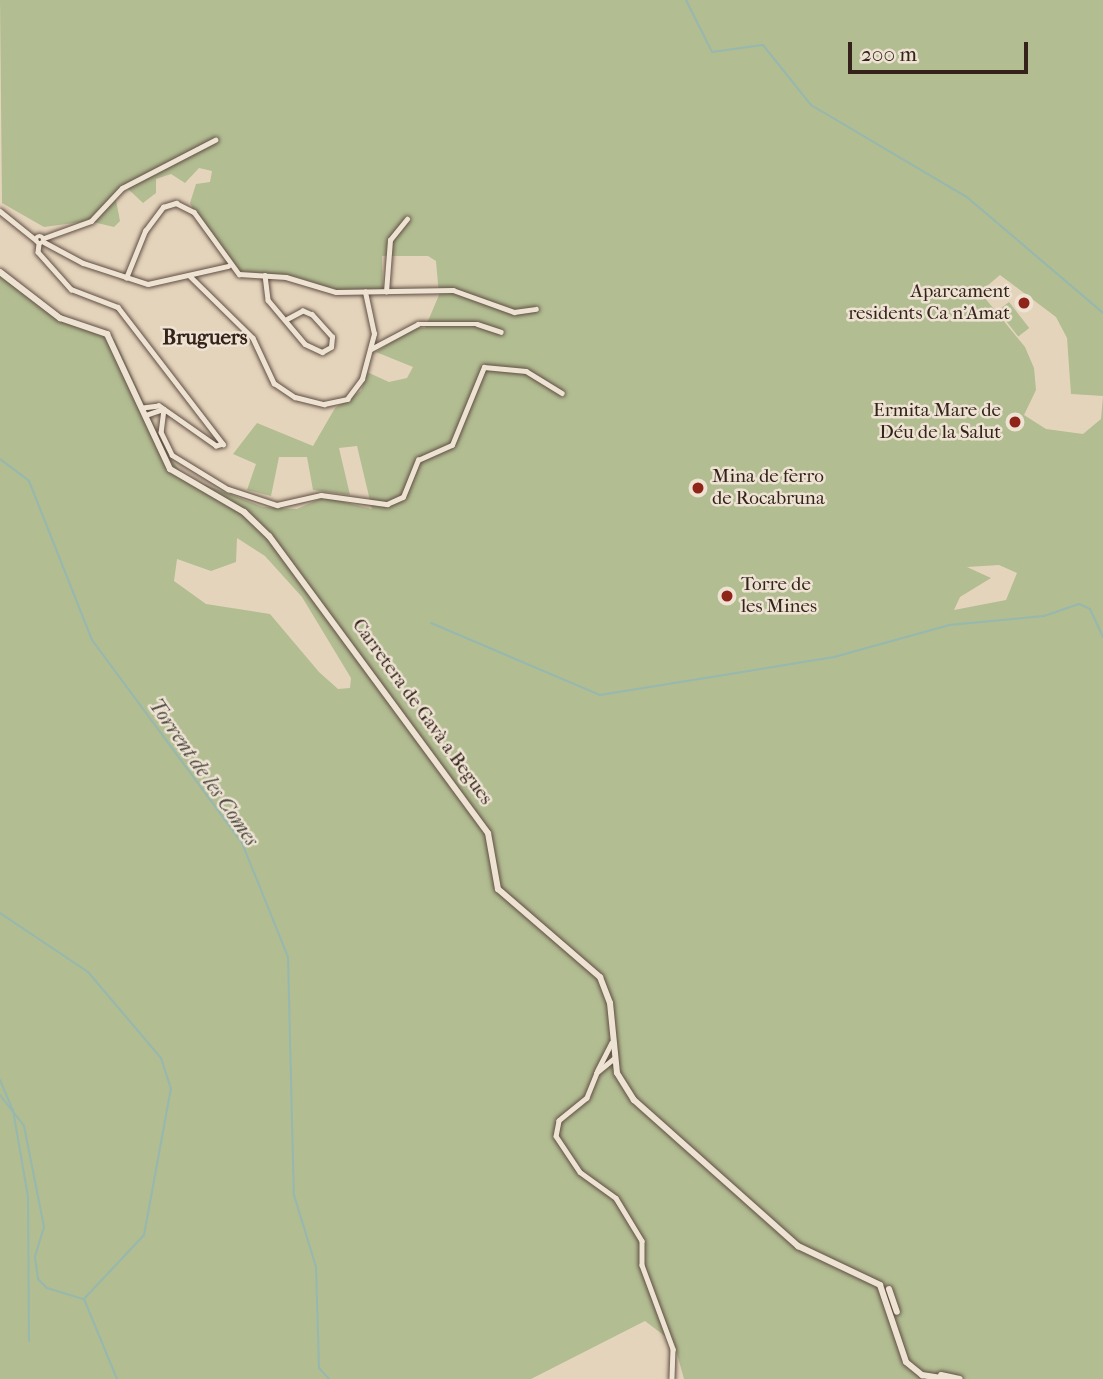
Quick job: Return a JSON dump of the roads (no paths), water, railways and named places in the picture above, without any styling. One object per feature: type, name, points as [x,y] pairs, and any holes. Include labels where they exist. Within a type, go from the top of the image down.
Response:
[{"type":"main road","name":"Carretera de Gavà a Begues","points":[[0,272],[60,318],[107,334],[164,455],[185,480],[238,506],[265,528],[490,830],[500,886],[602,975],[611,994],[615,1059],[640,1102],[792,1237],[889,1289],[903,1348],[916,1368],[960,1379]]},
{"type":"main road","name":"Carretera de Gavà a Begues","points":[[146,414],[170,469],[259,524],[392,699],[488,833],[495,883],[504,896],[600,977],[610,1003],[611,1043],[619,1076],[642,1108],[797,1246],[880,1284],[906,1362],[922,1375],[946,1379]]},
{"type":"street","points":[[41,241],[92,221],[122,188],[215,140]]},
{"type":"street","points":[[126,278],[145,231],[172,203],[194,212],[228,265],[239,274],[265,275],[337,292],[453,290],[514,312],[536,309]]},
{"type":"street","points":[[0,211],[41,241],[126,278],[159,284],[228,265]]},
{"type":"street","points":[[386,292],[390,240],[407,219]]},
{"type":"street","points":[[41,241],[38,252],[71,289],[118,307],[223,441],[219,447],[164,409]]},
{"type":"street","points":[[265,275],[268,300],[288,319],[309,348],[331,347],[332,337],[312,315],[303,311],[288,319]]},
{"type":"street","points":[[190,276],[253,338],[274,383],[304,401],[332,404],[354,393],[371,349],[374,334],[365,292]]},
{"type":"street","points":[[371,349],[418,324],[477,324],[501,332]]},
{"type":"street","points":[[164,409],[161,432],[172,455],[228,489],[276,505],[321,495],[387,504],[403,497],[418,460],[452,445],[484,367],[526,371],[562,393]]},
{"type":"street","points":[[146,414],[164,409]]},
{"type":"street","points":[[611,1043],[587,1098],[559,1121],[556,1136],[580,1172],[616,1198],[642,1241],[642,1265],[673,1349],[672,1379]]},
{"type":"street","points":[[604,1057],[615,1059]]},
{"type":"street","points":[[604,1057],[619,1076]]},
{"type":"street","points":[[596,1076],[615,1059]]},
{"type":"waterway","points":[[686,0],[712,52],[763,45],[811,105],[968,198],[1103,313]]},
{"type":"waterway","name":"Torrent de les Comes","points":[[0,459],[29,481],[92,640],[242,843],[288,957],[294,1195],[316,1267],[319,1368],[329,1379]]},
{"type":"waterway","points":[[431,623],[600,695],[834,657],[949,625],[1044,616],[1079,604],[1090,609],[1103,637]]},
{"type":"waterway","points":[[0,913],[88,972],[161,1058],[171,1088],[144,1235],[84,1299]]},
{"type":"waterway","points":[[0,1080],[13,1110],[28,1197],[29,1341]]},
{"type":"waterway","points":[[0,1095],[24,1126],[44,1227],[35,1257],[38,1279],[47,1288],[84,1299],[117,1379]]},
{"type":"place","name":"Aparcament residents Ca n'Amat","points":[[1024,303]]},
{"type":"place","name":"Ermita Mare de Déu de la Salut","points":[[1015,422]]},
{"type":"place","name":"Mina de ferro de Rocabruna","points":[[698,488]]},
{"type":"place","name":"Torre de les Mines","points":[[727,596]]},
{"type":"district","name":"Bruguers","points":[[205,337]]}]
